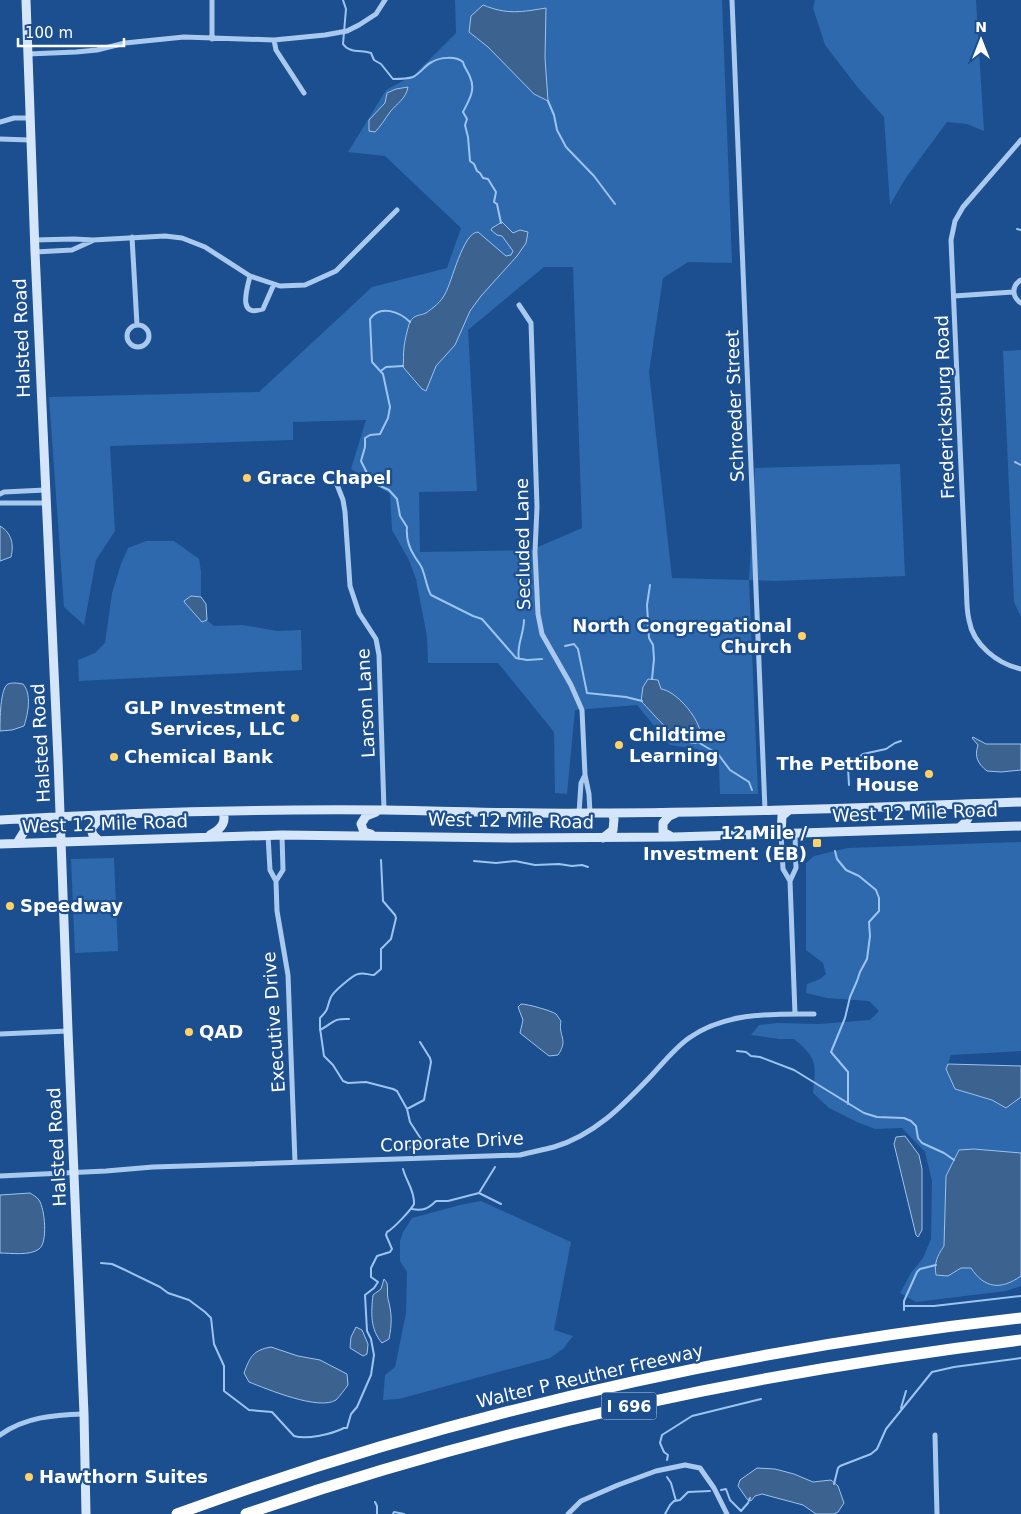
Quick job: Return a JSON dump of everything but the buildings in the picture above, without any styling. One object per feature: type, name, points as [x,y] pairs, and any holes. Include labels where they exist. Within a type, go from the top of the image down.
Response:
[{"type":"highway","name":"Walter P Reuther Freeway","points":[[177,1514],[386,1446],[451,1427],[580,1395],[691,1370],[793,1350],[1021,1318]]},
{"type":"highway","name":"I 696","points":[[246,1514],[348,1481],[451,1451],[635,1405],[790,1374],[887,1358],[1021,1340]]},
{"type":"main road","name":"Halsted Road","points":[[26,0],[34,240],[84,1414],[86,1514]]},
{"type":"main road","name":"West 12 Mile Road","points":[[0,820],[223,812],[384,810],[612,813],[789,810],[1021,802]]},
{"type":"main road","points":[[959,828],[969,816],[966,804]]},
{"type":"main road","points":[[374,836],[364,832],[361,824],[363,819],[371,813],[384,810]]},
{"type":"main road","points":[[780,834],[782,816],[789,810]]},
{"type":"main road","points":[[208,837],[218,831],[223,825],[223,812]]},
{"type":"main road","points":[[674,837],[663,832],[663,823],[669,816],[679,812]]},
{"type":"main road","points":[[603,838],[613,830],[614,819],[612,813]]},
{"type":"main road","points":[[98,840],[92,835],[91,829],[93,824],[110,816]]},
{"type":"main road","points":[[17,843],[25,830],[22,819]]},
{"type":"main road","name":"West 12 Mile Road","points":[[0,844],[268,835],[674,837],[1021,826]]},
{"type":"street","points":[[212,0],[212,39]]},
{"type":"street","points":[[28,54],[97,50],[125,43],[184,37],[274,40],[325,35],[359,25],[376,14],[385,0]]},
{"type":"street","name":"Schroeder Street","points":[[732,0],[765,810]]},
{"type":"street","points":[[274,40],[276,50],[304,93]]},
{"type":"street","points":[[0,122],[14,118],[29,118]]},
{"type":"street","points":[[0,139],[30,140]]},
{"type":"street","name":"Fredericksburg Road","points":[[1021,140],[963,207],[955,221],[950,240],[969,622],[979,642],[995,658],[1021,669]]},
{"type":"street","points":[[34,240],[93,240],[165,236],[182,238],[205,247],[250,276],[280,286],[305,285],[336,271],[397,210]]},
{"type":"street","points":[[132,237],[137,325]]},
{"type":"street","points":[[35,252],[72,250],[93,240]]},
{"type":"street","points":[[250,276],[245,302],[247,307],[256,311],[262,309],[274,284]]},
{"type":"street","points":[[1021,280],[1016,285],[1014,292],[1017,300],[1021,303]]},
{"type":"street","points":[[954,296],[1014,292]]},
{"type":"street","name":"Secluded Lane","points":[[520,305],[532,323],[537,507],[535,552],[538,614],[542,634],[571,685],[582,710],[584,775],[589,794],[590,813]]},
{"type":"street","points":[[137,325],[145,327],[150,337],[146,344],[140,347],[132,346],[127,336],[129,330],[137,325]]},
{"type":"street","name":"Larson Lane","points":[[336,482],[343,500],[345,512],[350,586],[359,613],[376,639],[379,655],[384,810]]},
{"type":"street","points":[[0,494],[4,492],[45,490]]},
{"type":"street","points":[[0,503],[46,503]]},
{"type":"street","name":"Secluded Lane","points":[[579,813],[581,783],[584,775]]},
{"type":"street","points":[[780,834],[783,868],[790,881]]},
{"type":"street","points":[[794,1014],[790,881],[796,868],[795,834]]},
{"type":"street","name":"Executive Drive","points":[[268,835],[270,870],[276,881],[277,912],[288,975],[295,1162]]},
{"type":"street","name":"Executive Drive","points":[[276,881],[283,870],[282,835]]},
{"type":"street","name":"Corporate Drive","points":[[0,1176],[153,1167],[520,1155],[555,1147],[592,1130],[618,1110],[688,1038],[708,1027],[732,1019],[759,1014],[814,1014]]},
{"type":"street","points":[[0,1034],[68,1031]]},
{"type":"street","points":[[0,1435],[19,1424],[35,1418],[84,1414]]},
{"type":"street","points":[[935,1435],[937,1514]]},
{"type":"street","points":[[568,1514],[581,1501],[598,1492],[656,1471],[685,1464],[700,1468],[714,1488],[727,1514]]},
{"type":"shaded area","points":[[455,0],[722,0],[732,263],[688,262],[663,278],[649,372],[672,578],[749,580],[758,794],[720,794],[719,765],[697,749],[670,745],[637,705],[575,710],[567,794],[555,793],[554,732],[498,663],[428,663],[427,637],[416,579],[409,560],[392,530],[390,494],[351,469],[366,420],[293,422],[293,440],[110,446],[115,531],[96,560],[84,625],[64,607],[49,397],[259,392],[372,287],[447,268],[461,228],[385,156],[348,152],[386,90],[414,75],[456,33]],"holes":[[[544,267],[573,267],[582,528],[531,550],[420,552],[419,492],[477,491],[468,330]]]},
{"type":"shaded area","points":[[815,0],[976,0],[984,131],[967,124],[947,122],[905,179],[890,205],[884,117],[859,89],[825,45],[813,8]]},
{"type":"shaded area","points":[[483,5],[514,12],[546,8],[545,58],[548,101],[534,94],[488,47],[469,32],[471,16]]},
{"type":"shaded area","points":[[408,87],[403,98],[377,130],[375,132],[369,131],[369,120],[385,103],[387,93]]},
{"type":"shaded area","points":[[502,222],[513,233],[520,230],[528,232],[526,243],[470,311],[455,345],[436,366],[426,391],[422,389],[403,367],[404,346],[410,322],[415,316],[426,313],[443,297],[458,258],[473,234],[478,232],[506,256],[511,255],[513,251],[502,236],[497,235],[491,230]]},
{"type":"shaded area","points":[[1021,350],[1021,617],[1014,602],[1003,351]]},
{"type":"shaded area","points":[[900,464],[905,576],[775,581],[749,580],[755,468]]},
{"type":"shaded area","points":[[0,526],[10,536],[12,548],[11,557],[0,561]]},
{"type":"shaded area","points":[[146,541],[174,541],[199,559],[201,597],[197,596],[185,603],[202,622],[207,620],[214,626],[242,625],[278,631],[301,630],[302,670],[79,681],[78,660],[95,653],[105,643],[112,593],[128,548]]},
{"type":"shaded area","points":[[191,596],[201,597],[206,604],[207,620],[202,622],[185,603],[184,601]]},
{"type":"shaded area","points":[[648,679],[658,680],[661,689],[673,694],[685,705],[698,725],[700,736],[698,743],[691,743],[675,735],[641,701],[643,687]]},
{"type":"shaded area","points":[[8,684],[23,684],[28,693],[28,710],[24,726],[0,731],[3,692]]},
{"type":"shaded area","points":[[973,737],[986,744],[1021,744],[1021,770],[987,771],[978,760],[976,753],[978,745]]},
{"type":"shaded area","points":[[1021,842],[1021,1051],[951,1055],[946,1069],[955,1089],[992,1100],[1006,1108],[1021,1097],[1021,1153],[974,1149],[959,1150],[946,1176],[944,1246],[938,1254],[935,1275],[948,1276],[961,1268],[971,1268],[982,1280],[994,1285],[1007,1283],[1021,1276],[1021,1286],[1006,1291],[916,1302],[900,1293],[911,1273],[923,1258],[931,1239],[932,1181],[925,1152],[902,1128],[875,1129],[829,1108],[813,1093],[814,1063],[808,1052],[794,1039],[751,1035],[759,1025],[777,1023],[819,1024],[870,1020],[879,1011],[869,1001],[827,998],[806,993],[807,984],[820,979],[826,974],[823,963],[806,950],[806,863],[814,856],[848,848]]},
{"type":"shaded area","points":[[114,858],[118,951],[75,953],[71,859]]},
{"type":"shaded area","points":[[521,1004],[557,1015],[561,1021],[563,1041],[558,1055],[549,1056],[520,1033],[523,1020],[518,1007]]},
{"type":"shaded area","points":[[948,1064],[1021,1066],[1021,1097],[1006,1108],[992,1100],[955,1089],[946,1069]]},
{"type":"shaded area","points":[[905,1136],[919,1155],[922,1169],[922,1230],[918,1237],[894,1144],[896,1137]]},
{"type":"shaded area","points":[[974,1149],[1021,1153],[1021,1276],[1007,1284],[994,1285],[988,1283],[976,1275],[971,1268],[961,1268],[948,1276],[936,1275],[935,1267],[944,1246],[946,1176],[959,1150]]},
{"type":"shaded area","points":[[30,1193],[39,1200],[43,1211],[45,1233],[42,1246],[31,1253],[0,1253],[0,1195]]},
{"type":"shaded area","points":[[481,1201],[571,1242],[554,1330],[573,1336],[563,1349],[550,1358],[399,1399],[383,1400],[385,1375],[395,1367],[406,1313],[407,1272],[400,1261],[400,1241],[403,1232],[412,1218]]},
{"type":"shaded area","points":[[384,1279],[387,1283],[391,1323],[389,1339],[382,1343],[373,1326],[372,1308],[373,1295],[381,1289]]},
{"type":"shaded area","points":[[356,1327],[362,1330],[368,1344],[367,1354],[363,1356],[350,1348],[351,1337]]},
{"type":"shaded area","points":[[271,1347],[298,1356],[320,1360],[347,1374],[348,1385],[336,1400],[328,1403],[318,1403],[293,1398],[249,1382],[244,1373],[250,1359],[256,1352]]},
{"type":"shaded area","points":[[757,1468],[775,1469],[813,1482],[831,1480],[838,1486],[844,1503],[838,1512],[834,1514],[816,1514],[803,1505],[762,1494],[755,1496],[751,1501],[747,1499],[738,1486],[740,1480]]},
{"type":"waterway","points":[[343,0],[346,9],[343,44],[348,49],[371,53],[374,60],[381,64],[393,79],[413,77],[430,63],[439,59],[452,58],[463,62],[472,82],[471,95],[463,112],[467,119],[465,125],[470,161],[483,178],[488,179],[496,192],[494,202],[497,204],[501,223]]},
{"type":"waterway","points":[[548,101],[554,115],[557,130],[566,147],[594,176],[615,204]]},
{"type":"waterway","points":[[1017,229],[1021,230]]},
{"type":"waterway","points":[[410,322],[401,315],[390,311],[379,312],[370,319],[372,362],[383,374],[390,407],[388,418],[380,434],[370,435],[365,438],[365,447],[361,461],[368,475],[378,485],[389,490],[397,499],[400,516],[407,527],[410,546],[422,567],[431,595],[482,619],[516,658],[527,660],[542,659]]},
{"type":"waterway","points":[[382,370],[386,367],[403,366]]},
{"type":"waterway","points":[[1015,462],[1021,465]]},
{"type":"waterway","points":[[650,585],[647,605],[649,638],[653,645],[654,659],[652,679]]},
{"type":"waterway","points":[[519,659],[518,654],[524,620]]},
{"type":"waterway","points":[[565,646],[574,644],[578,649],[587,693],[626,697],[642,701]]},
{"type":"waterway","points":[[696,741],[718,754],[730,770],[749,782],[752,790]]},
{"type":"waterway","points":[[849,785],[848,768],[852,759],[858,758],[863,754],[886,749],[901,741]]},
{"type":"waterway","points":[[835,851],[837,859],[846,870],[859,876],[876,890],[879,898],[879,911],[869,922],[870,936],[867,959],[850,997],[845,1018],[831,1052],[848,1072],[848,1104]]},
{"type":"waterway","points":[[381,860],[383,901],[396,918],[391,939],[381,949],[381,969],[374,975],[362,973],[355,975],[339,988],[331,997],[327,1010],[320,1018],[320,1028],[324,1056],[333,1065],[343,1081],[348,1083],[366,1082],[397,1091],[407,1109],[410,1122],[421,1139],[419,1144],[408,1148]]},
{"type":"waterway","points":[[474,861],[496,863],[515,861],[535,865],[559,864],[588,867]]},
{"type":"waterway","points":[[320,1030],[336,1020],[349,1019]]},
{"type":"waterway","points":[[407,1109],[424,1100],[431,1062],[420,1042]]},
{"type":"waterway","points":[[737,1051],[746,1052],[751,1056],[760,1057],[794,1070],[864,1113],[877,1117],[904,1118],[911,1121],[916,1126],[918,1138],[922,1143],[954,1160]]},
{"type":"waterway","points":[[412,1209],[428,1208],[436,1201],[448,1201],[479,1193],[495,1167]]},
{"type":"waterway","points":[[101,1263],[112,1264],[160,1287],[168,1293],[189,1300],[205,1312],[211,1318],[214,1344],[224,1366],[224,1391],[249,1410],[272,1412],[294,1436],[299,1437],[319,1436],[347,1428],[351,1414],[357,1407],[371,1375],[374,1355],[371,1339],[367,1331],[365,1295],[378,1282],[371,1277],[371,1268],[377,1256],[390,1252],[392,1249],[386,1235],[387,1232],[402,1219],[414,1204],[413,1195],[403,1169]]},
{"type":"waterway","points":[[479,1193],[501,1204]]},
{"type":"waterway","points":[[904,1310],[904,1301],[917,1272],[920,1269],[936,1265]]},
{"type":"waterway","points":[[904,1306],[934,1306],[1021,1296]]},
{"type":"waterway","points":[[834,1484],[840,1466],[871,1454],[877,1449],[886,1429],[932,1372],[954,1367],[1021,1358]]},
{"type":"waterway","points":[[901,1408],[906,1391]]},
{"type":"waterway","points":[[667,1460],[668,1455],[664,1452],[660,1443],[662,1435],[692,1416],[761,1399]]},
{"type":"waterway","points":[[667,1477],[671,1483],[676,1501]]},
{"type":"waterway","points":[[721,1490],[726,1489],[730,1500],[741,1511],[750,1498]]},
{"type":"waterway","points":[[665,1514],[674,1501],[680,1500],[688,1492],[710,1491]]},
{"type":"waterway","points":[[375,1502],[377,1514]]},
{"type":"waterway","points":[[393,1514],[394,1512],[404,1514]]},
{"type":"place","name":"Grace Chapel","points":[[247,478]]},
{"type":"place","name":"North Congregational Church","points":[[802,636]]},
{"type":"place","name":"GLP Investment Services, LLC","points":[[295,718]]},
{"type":"place","name":"Childtime Learning","points":[[619,745]]},
{"type":"place","name":"Chemical Bank","points":[[114,757]]},
{"type":"place","name":"The Pettibone House","points":[[929,774]]},
{"type":"place","name":"12 Mile / Investment (EB)","points":[[817,843]]},
{"type":"place","name":"Speedway","points":[[10,906]]},
{"type":"place","name":"QAD","points":[[189,1032]]},
{"type":"place","name":"Hawthorn Suites","points":[[29,1477]]}]
